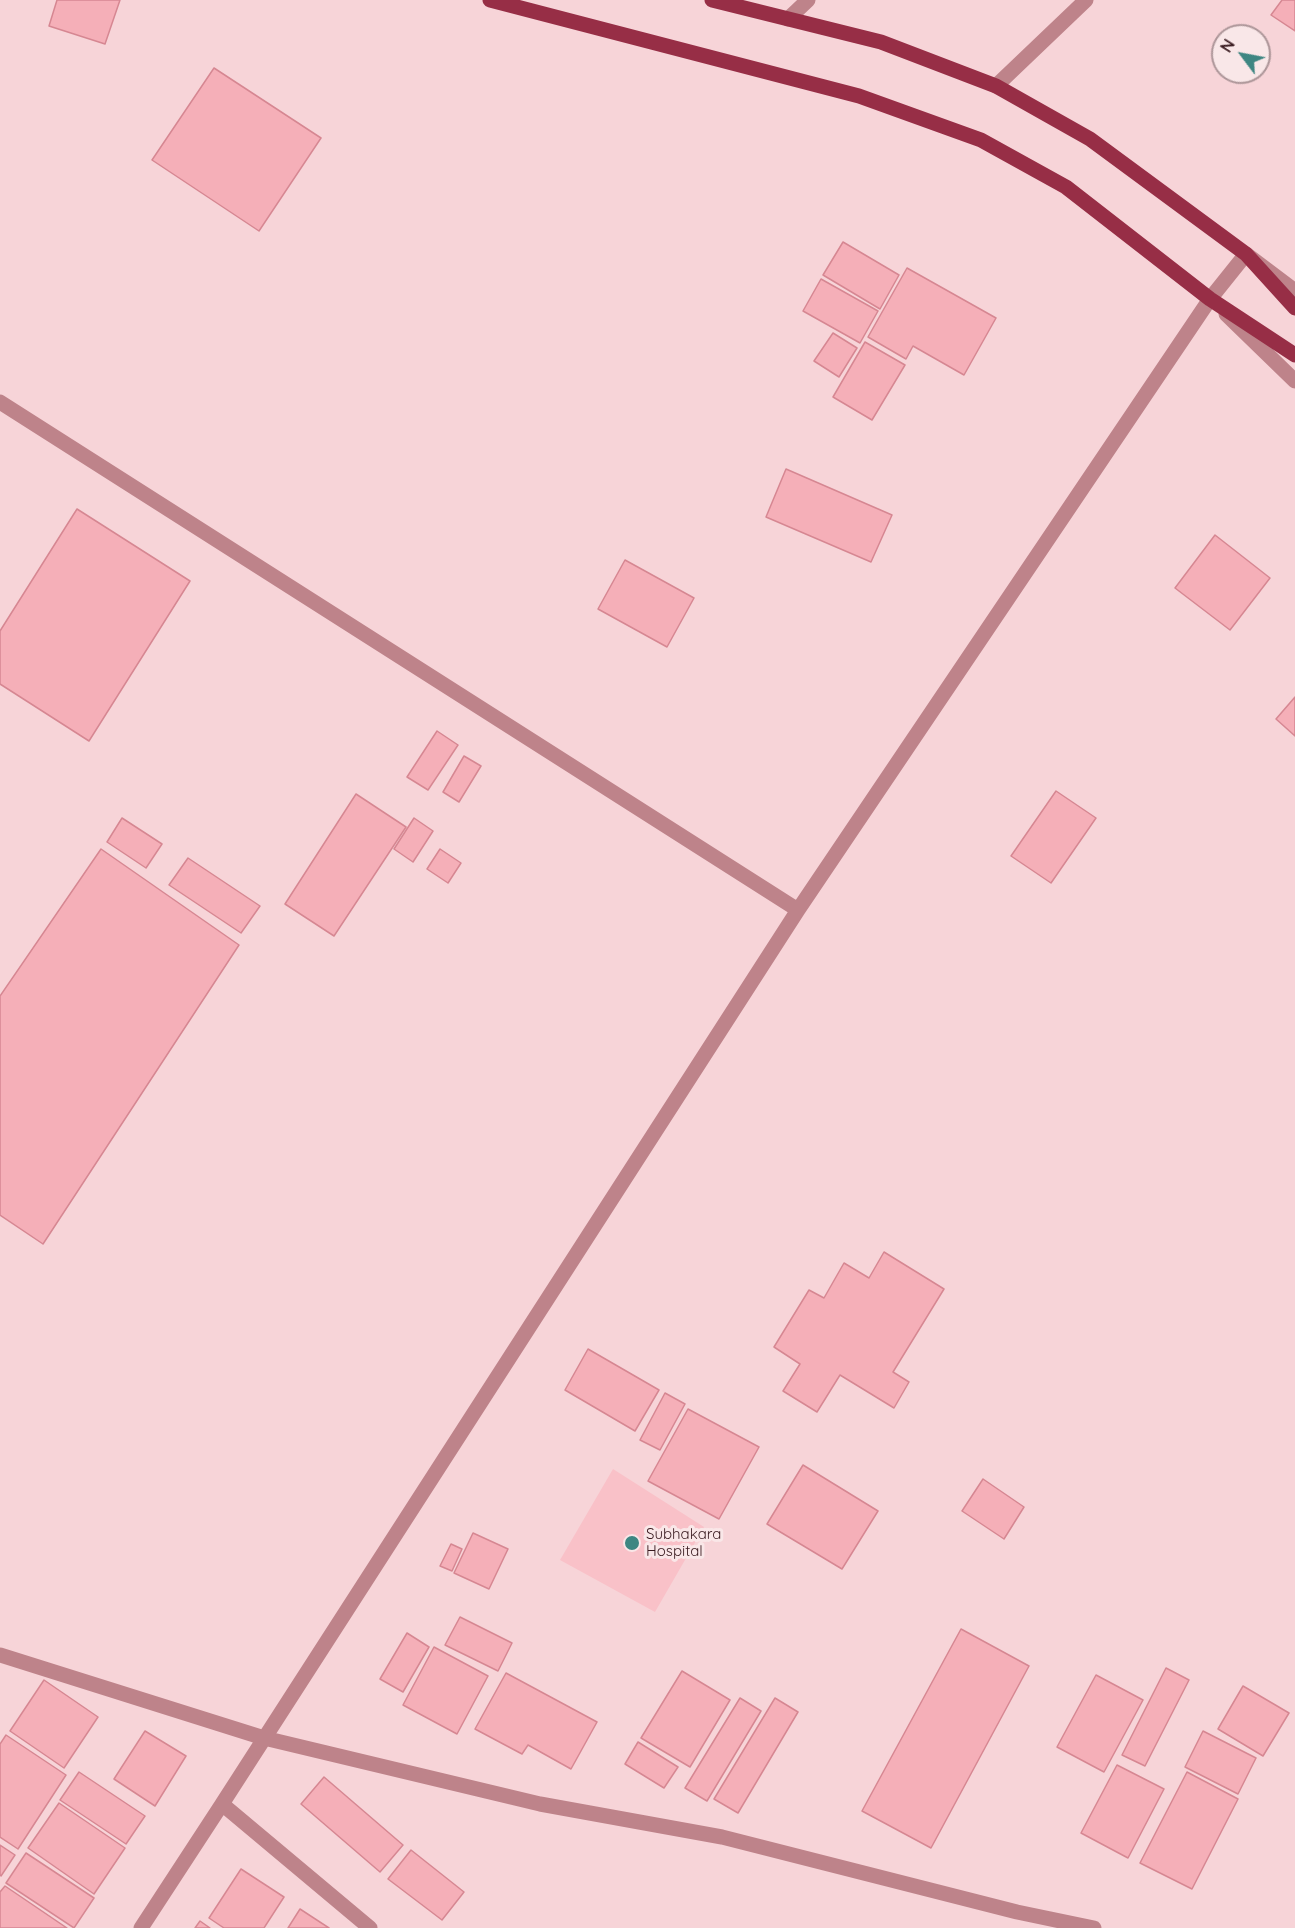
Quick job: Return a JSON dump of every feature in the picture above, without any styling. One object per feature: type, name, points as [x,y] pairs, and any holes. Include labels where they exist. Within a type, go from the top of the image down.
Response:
[{"type":"main road","points":[[490,0],[859,96],[981,140],[1066,187],[1210,299],[1295,355]]},
{"type":"main road","points":[[712,0],[881,42],[996,86],[1090,139],[1246,254],[1295,308]]},
{"type":"street","points":[[788,19],[808,0]]},
{"type":"street","points":[[996,86],[1086,0]]},
{"type":"street","points":[[141,1928],[798,910],[1210,299],[1246,254],[1295,291]]},
{"type":"street","points":[[1210,299],[1295,381]]},
{"type":"street","points":[[0,402],[798,910]]},
{"type":"street","points":[[0,1655],[264,1738],[540,1804],[722,1837],[1017,1912],[1094,1928]]},
{"type":"street","points":[[222,1804],[370,1928]]},
{"type":"shaded area","name":"Subhakara Hospital","points":[[613,1469],[704,1527],[655,1612],[560,1560]]},
{"type":"building","points":[[57,0],[120,0],[105,44],[49,26]]},
{"type":"building","points":[[1282,0],[1295,0],[1295,31],[1271,15]]},
{"type":"building","points":[[214,68],[321,138],[259,231],[152,160]]},
{"type":"building","points":[[843,242],[899,275],[880,309],[823,275]]},
{"type":"building","points":[[907,268],[996,318],[964,375],[913,346],[906,359],[868,337]]},
{"type":"building","points":[[821,279],[878,311],[860,343],[803,311]]},
{"type":"building","points":[[833,333],[857,348],[839,377],[814,361]]},
{"type":"building","points":[[865,342],[905,365],[872,420],[833,397]]},
{"type":"building","points":[[786,469],[892,515],[871,562],[766,517]]},
{"type":"building","points":[[77,509],[190,581],[89,741],[0,684],[0,631]]},
{"type":"building","points":[[1215,535],[1270,578],[1230,630],[1175,588]]},
{"type":"building","points":[[625,560],[694,598],[667,647],[598,609]]},
{"type":"building","points":[[1295,697],[1295,736],[1276,719]]},
{"type":"building","points":[[437,731],[458,745],[428,790],[407,777]]},
{"type":"building","points":[[464,756],[481,766],[459,802],[443,792]]},
{"type":"building","points":[[1056,791],[1096,818],[1051,883],[1011,856]]},
{"type":"building","points":[[356,794],[406,827],[334,936],[285,904]]},
{"type":"building","points":[[122,818],[162,844],[146,868],[107,842]]},
{"type":"building","points":[[414,818],[433,831],[413,862],[394,849]]},
{"type":"building","points":[[101,849],[239,945],[43,1244],[0,1215],[0,996]]},
{"type":"building","points":[[440,849],[461,863],[448,883],[427,869]]},
{"type":"building","points":[[188,858],[260,906],[241,933],[169,885]]},
{"type":"building","points":[[884,1252],[944,1289],[893,1372],[909,1382],[894,1408],[840,1375],[817,1412],[783,1391],[800,1364],[774,1347],[809,1290],[824,1298],[844,1263],[869,1278]]},
{"type":"building","points":[[588,1349],[659,1390],[635,1431],[565,1390]]},
{"type":"building","points":[[665,1393],[685,1404],[660,1450],[640,1440]]},
{"type":"building","points":[[688,1409],[759,1447],[719,1519],[648,1481]]},
{"type":"building","points":[[803,1465],[878,1511],[842,1569],[767,1524]]},
{"type":"building","points":[[983,1479],[1024,1507],[1004,1539],[962,1511]]},
{"type":"building","points":[[473,1533],[508,1549],[489,1589],[454,1573]]},
{"type":"building","points":[[451,1544],[462,1549],[452,1571],[440,1566]]},
{"type":"building","points":[[460,1617],[512,1643],[498,1671],[445,1645]]},
{"type":"building","points":[[961,1629],[1029,1666],[931,1848],[862,1811]]},
{"type":"building","points":[[407,1633],[429,1647],[403,1692],[380,1679]]},
{"type":"building","points":[[434,1647],[488,1676],[457,1734],[403,1705]]},
{"type":"building","points":[[1166,1668],[1189,1680],[1145,1766],[1122,1755]]},
{"type":"building","points":[[682,1671],[730,1700],[690,1767],[641,1738]]},
{"type":"building","points":[[506,1673],[597,1722],[571,1769],[528,1745],[522,1754],[475,1729]]},
{"type":"building","points":[[1096,1675],[1143,1700],[1104,1772],[1057,1747]]},
{"type":"building","points":[[44,1680],[98,1717],[64,1768],[10,1731]]},
{"type":"building","points":[[1243,1686],[1289,1713],[1263,1756],[1218,1729]]},
{"type":"building","points":[[740,1698],[761,1711],[707,1801],[685,1788]]},
{"type":"building","points":[[775,1698],[798,1712],[738,1813],[714,1799]]},
{"type":"building","points":[[145,1731],[186,1756],[155,1806],[114,1779]]},
{"type":"building","points":[[1203,1731],[1256,1758],[1238,1794],[1185,1767]]},
{"type":"building","points":[[6,1735],[66,1775],[18,1849],[0,1837],[0,1744]]},
{"type":"building","points":[[638,1742],[678,1767],[664,1788],[625,1764]]},
{"type":"building","points":[[1117,1765],[1164,1789],[1128,1858],[1081,1833]]},
{"type":"building","points":[[79,1772],[145,1816],[126,1844],[60,1800]]},
{"type":"building","points":[[1187,1772],[1238,1799],[1192,1889],[1140,1863]]},
{"type":"building","points":[[324,1777],[403,1845],[380,1872],[301,1804]]},
{"type":"building","points":[[59,1803],[125,1848],[94,1894],[28,1848]]},
{"type":"building","points":[[0,1845],[15,1855],[1,1876],[0,1875]]},
{"type":"building","points":[[411,1850],[464,1892],[442,1920],[388,1879]]},
{"type":"building","points":[[26,1853],[94,1898],[74,1928],[6,1883]]},
{"type":"building","points":[[241,1869],[284,1897],[264,1928],[224,1928],[209,1918]]},
{"type":"building","points":[[5,1886],[67,1928],[0,1928],[0,1892]]},
{"type":"building","points":[[300,1909],[329,1928],[288,1928]]},
{"type":"building","points":[[200,1921],[210,1928],[195,1928]]},
{"type":"place","name":"Subhakara Hospital","points":[[632,1543]]}]
